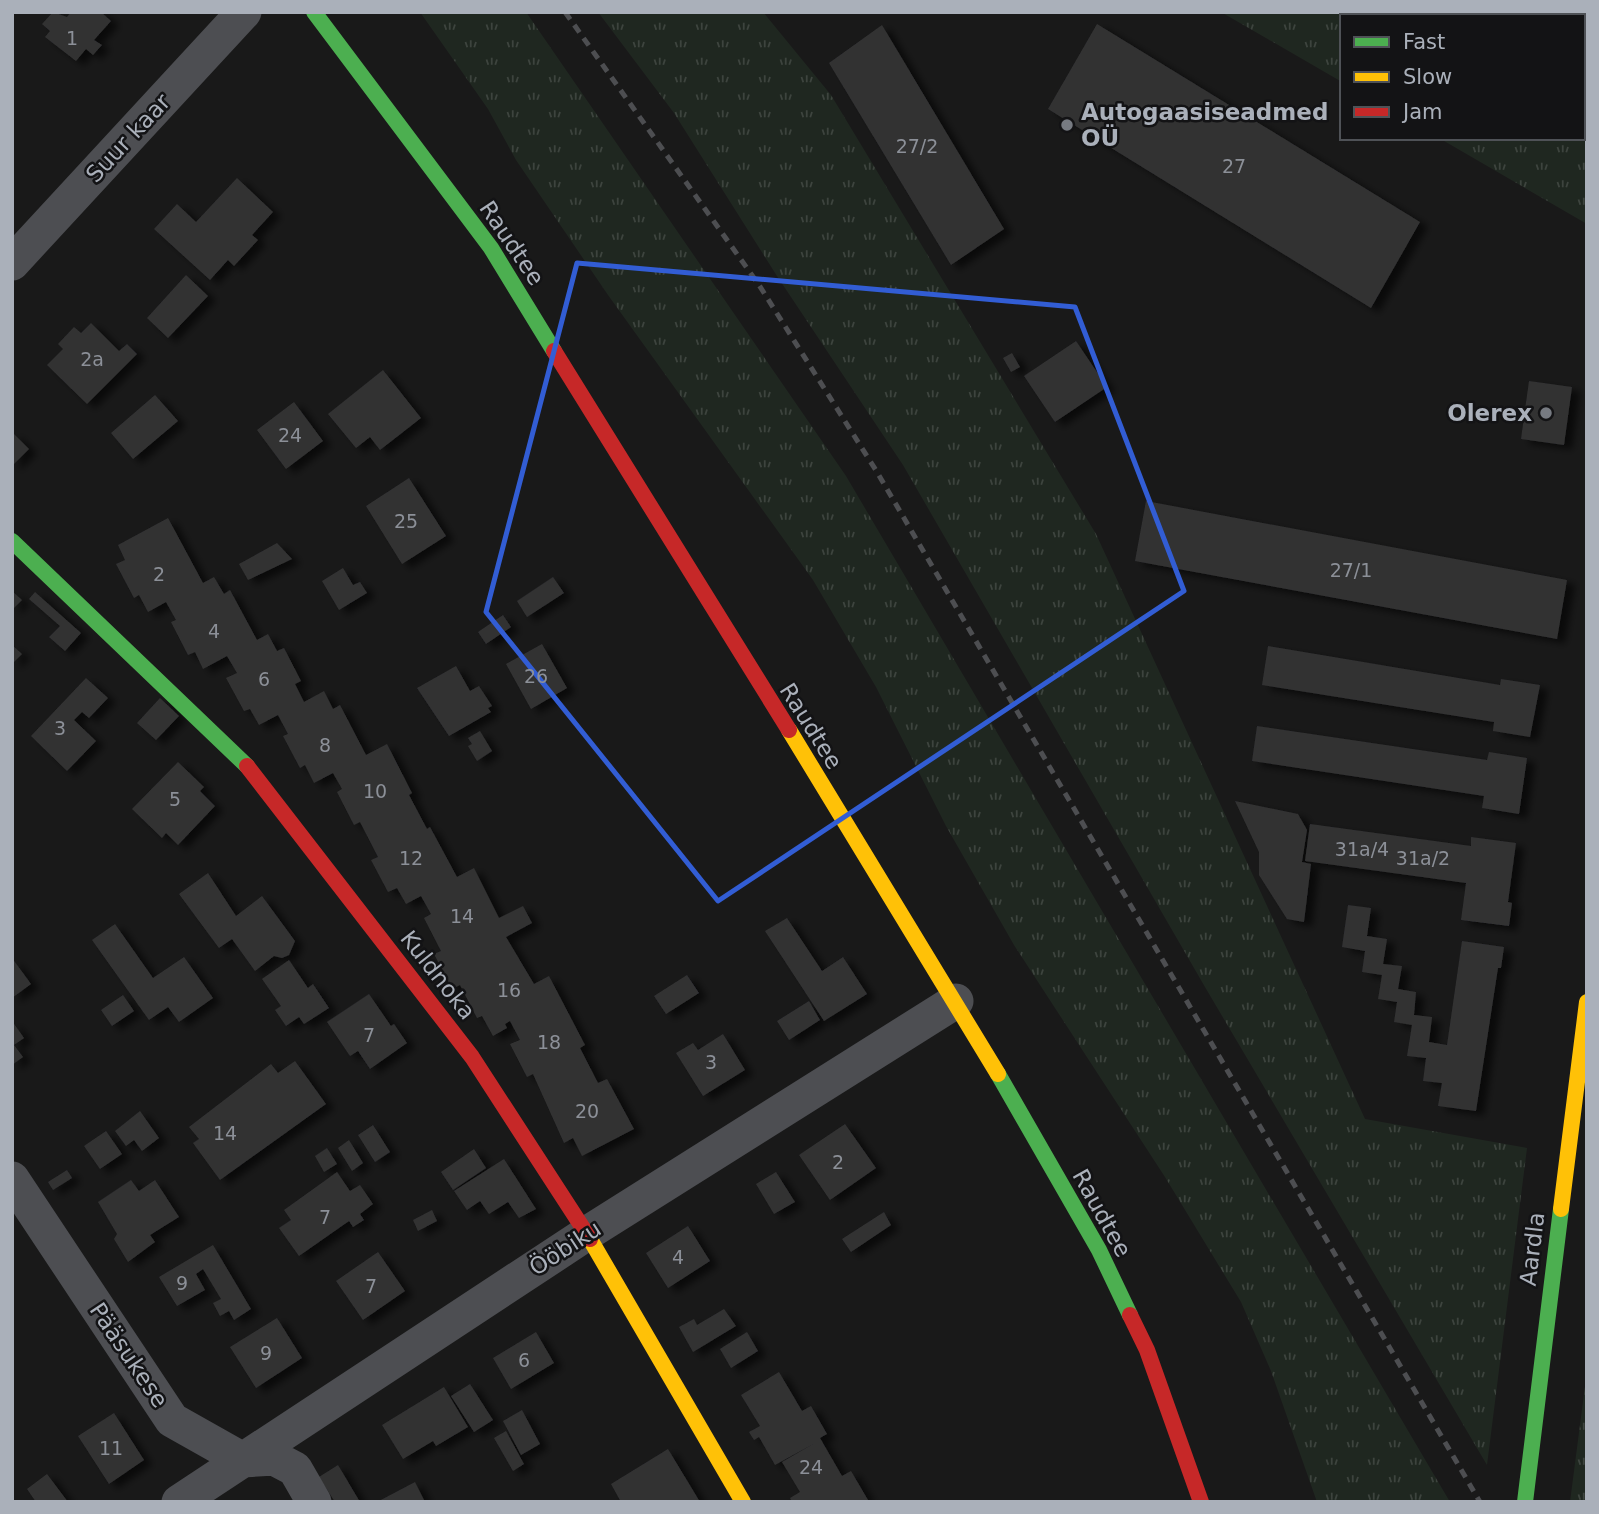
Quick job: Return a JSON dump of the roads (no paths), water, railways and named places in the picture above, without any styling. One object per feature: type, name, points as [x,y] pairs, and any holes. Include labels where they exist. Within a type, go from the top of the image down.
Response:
[{"type":"street","name":"Suur kaar","points":[[12,263],[244,12]]},
{"type":"street","name":"Raudtee","points":[[314,12],[491,248],[956,1001],[1099,1250],[1147,1350],[1201,1502]]},
{"type":"street","name":"Kuldnoka","points":[[12,541],[253,772],[472,1057],[586,1234],[743,1502]]},
{"type":"street","name":"Ööbiku","points":[[179,1502],[586,1234],[956,1001]]},
{"type":"street","name":"Aardla","points":[[1525,1502],[1587,1002]]},
{"type":"street","name":"Pääsukese","points":[[12,1179],[172,1420],[243,1461]]},
{"type":"street","points":[[1558,1226],[1577,1233]]},
{"type":"street","points":[[243,1461],[274,1458],[295,1469],[314,1502]]},
{"type":"railway","points":[[565,12],[759,285],[877,472],[1480,1502]]},
{"type":"place","name":"Autogaasiseadmed OÜ","points":[[1067,125]]},
{"type":"place","name":"Olerex","points":[[1546,413]]}]
